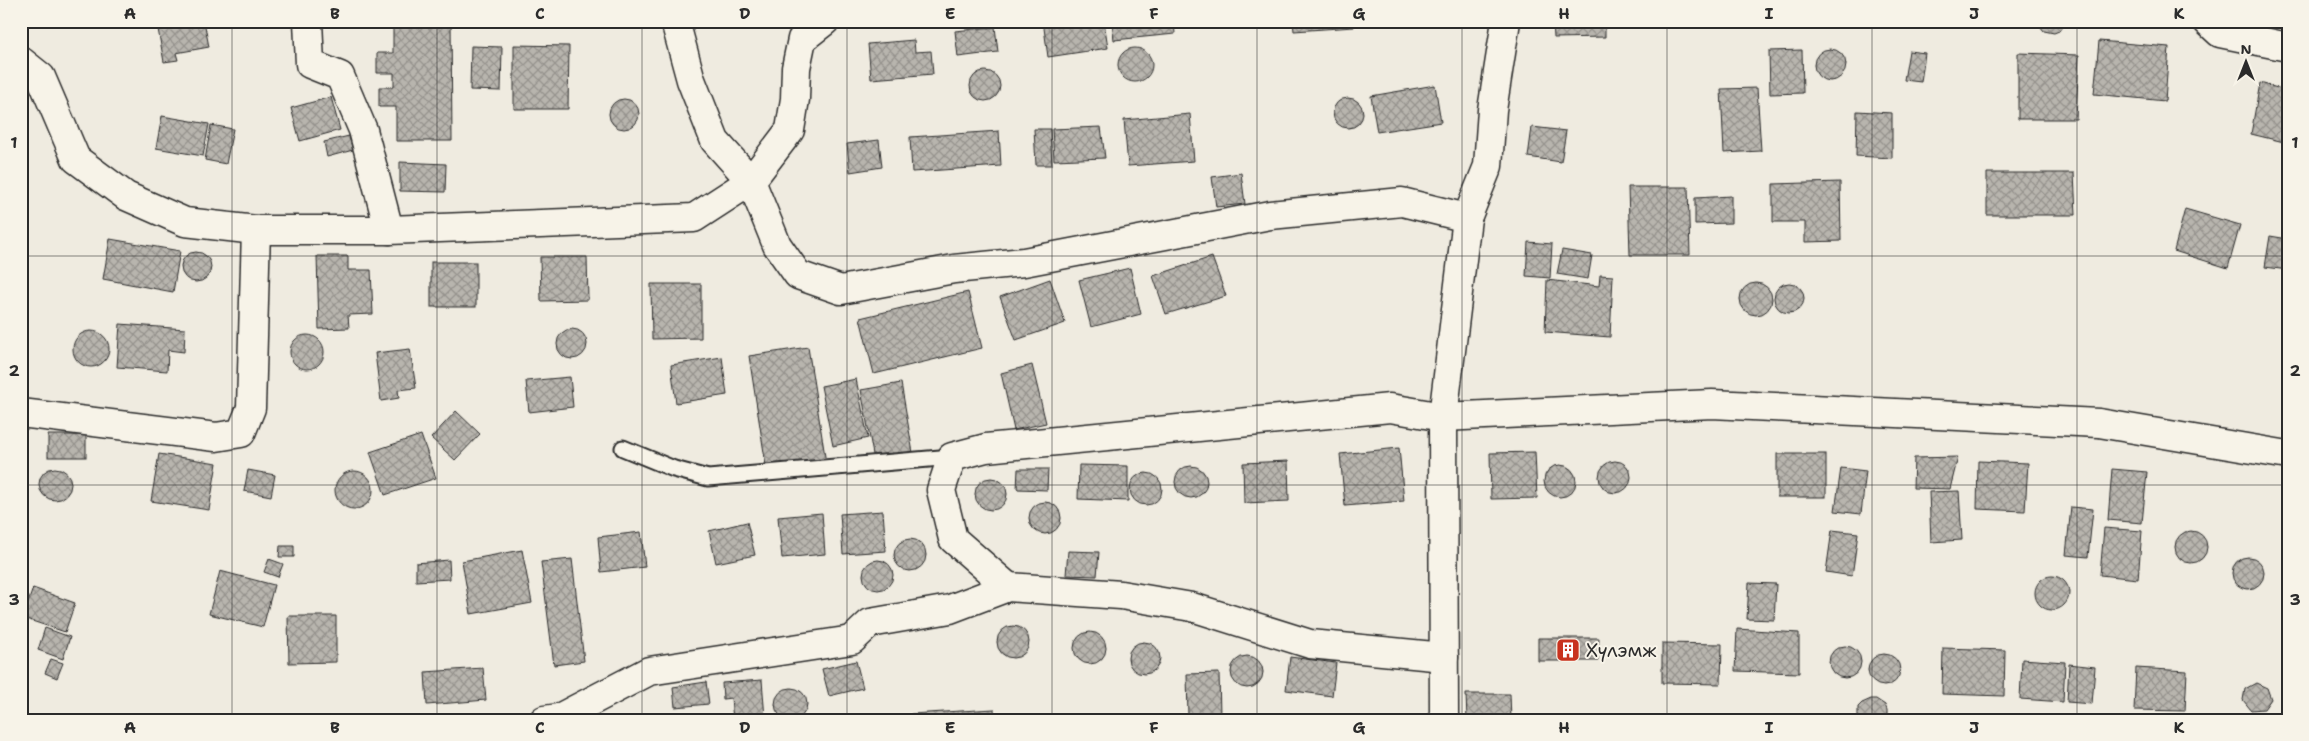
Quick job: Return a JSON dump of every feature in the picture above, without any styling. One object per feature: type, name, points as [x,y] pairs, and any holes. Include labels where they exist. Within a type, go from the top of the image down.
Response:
[{"type":"street","points":[[308,21],[310,64],[340,76],[363,130],[389,230]]},
{"type":"street","points":[[675,21],[691,80],[715,141],[751,181],[777,245],[798,275],[841,290],[954,269],[1024,262],[1270,215],[1402,202],[1467,218]]},
{"type":"street","points":[[21,61],[41,77],[76,159],[126,196],[185,222],[256,230],[389,230],[694,218],[751,181],[790,130],[795,99],[796,68],[802,39],[825,21]]},
{"type":"street","points":[[1444,720],[1443,417],[1467,218],[1488,166],[1492,110],[1506,21]]},
{"type":"street","points":[[2207,21],[2220,33],[2288,46]]},
{"type":"street","points":[[21,413],[216,437],[241,433],[252,408],[256,230]]},
{"type":"street","points":[[1008,587],[953,538],[941,490],[952,457],[986,448],[1390,408],[1443,417],[1712,404],[2099,423],[2288,455]]},
{"type":"street","points":[[544,720],[559,718],[649,671],[852,640],[870,623],[950,609],[1008,587],[1121,595],[1192,607],[1310,644],[1444,657]]},
{"type":"lane","points":[[623,448],[674,469],[708,478],[952,457]]},
{"type":"building","points":[[204,21],[209,47],[176,53],[178,60],[164,62],[158,29]]},
{"type":"building","points":[[393,21],[451,21],[452,141],[396,141],[396,107],[379,107],[379,87],[394,87],[394,73],[377,73],[377,53],[393,53]]},
{"type":"building","points":[[1043,21],[1104,21],[1108,48],[1048,57]]},
{"type":"building","points":[[1112,21],[1174,21],[1175,34],[1114,40]]},
{"type":"building","points":[[1293,21],[1354,21],[1354,27],[1294,31]]},
{"type":"building","points":[[1553,21],[1605,21],[1605,37],[1554,38]]},
{"type":"building","points":[[2036,21],[2066,21],[2059,31],[2054,33],[2044,31]]},
{"type":"building","points":[[995,27],[998,52],[958,57],[955,31]]},
{"type":"building","points":[[914,40],[915,52],[931,51],[933,74],[871,79],[868,44]]},
{"type":"building","points":[[2099,41],[2169,47],[2165,101],[2094,94]]},
{"type":"building","points":[[514,45],[569,46],[568,109],[514,109]]},
{"type":"building","points":[[471,46],[502,47],[501,91],[470,90]]},
{"type":"building","points":[[1135,48],[1147,53],[1152,65],[1147,77],[1135,82],[1123,77],[1118,65],[1123,53]]},
{"type":"building","points":[[1830,49],[1841,54],[1846,65],[1841,76],[1830,81],[1819,76],[1814,65],[1819,54]]},
{"type":"building","points":[[1802,50],[1803,93],[1770,94],[1769,51]]},
{"type":"building","points":[[1909,51],[1925,53],[1921,82],[1904,80]]},
{"type":"building","points":[[2018,53],[2079,55],[2076,119],[2018,119]]},
{"type":"building","points":[[985,71],[996,75],[1000,86],[996,97],[985,101],[974,97],[970,86],[974,75]]},
{"type":"building","points":[[2260,83],[2288,91],[2288,143],[2251,134]]},
{"type":"building","points":[[1435,85],[1441,122],[1377,132],[1371,96]]},
{"type":"building","points":[[1757,88],[1761,151],[1724,153],[1721,89]]},
{"type":"building","points":[[331,97],[340,130],[300,141],[291,108]]},
{"type":"building","points":[[1348,98],[1359,102],[1363,113],[1359,124],[1348,128],[1337,124],[1333,113],[1337,102]]},
{"type":"building","points":[[624,99],[635,103],[639,114],[635,125],[624,129],[613,125],[609,114],[613,103]]},
{"type":"building","points":[[1857,111],[1892,113],[1892,158],[1856,156]]},
{"type":"building","points":[[1190,114],[1194,161],[1128,166],[1124,120]]},
{"type":"building","points":[[162,116],[209,124],[203,156],[156,148]]},
{"type":"building","points":[[211,125],[233,129],[226,164],[205,160]]},
{"type":"building","points":[[1101,127],[1105,158],[1054,160],[1052,129]]},
{"type":"building","points":[[1532,127],[1566,131],[1561,162],[1528,157]]},
{"type":"building","points":[[1034,129],[1050,129],[1052,165],[1036,165]]},
{"type":"building","points":[[999,131],[1001,166],[912,172],[910,137]]},
{"type":"building","points":[[349,136],[353,150],[327,157],[324,142]]},
{"type":"building","points":[[879,140],[882,167],[850,172],[847,144]]},
{"type":"building","points":[[400,162],[446,164],[445,192],[400,191]]},
{"type":"building","points":[[1241,173],[1245,204],[1216,207],[1212,177]]},
{"type":"building","points":[[1987,173],[2074,173],[2076,215],[1987,215]]},
{"type":"building","points":[[1840,182],[1841,241],[1805,242],[1805,222],[1773,222],[1773,184]]},
{"type":"building","points":[[1628,187],[1688,187],[1690,255],[1630,255]]},
{"type":"building","points":[[1731,196],[1731,223],[1695,224],[1695,198]]},
{"type":"building","points":[[2185,209],[2240,225],[2228,268],[2174,251]]},
{"type":"building","points":[[2270,236],[2288,239],[2288,270],[2265,267]]},
{"type":"building","points":[[110,239],[180,251],[173,292],[103,279]]},
{"type":"building","points":[[1528,242],[1552,244],[1550,278],[1526,276]]},
{"type":"building","points":[[1562,250],[1592,255],[1588,279],[1557,274]]},
{"type":"building","points":[[196,252],[202,253],[210,261],[210,273],[202,281],[196,282],[190,281],[182,273],[181,267],[182,261],[190,253]]},
{"type":"building","points":[[317,256],[348,256],[348,270],[371,270],[373,314],[348,315],[349,328],[319,329]]},
{"type":"building","points":[[540,257],[587,257],[588,300],[541,301]]},
{"type":"building","points":[[1212,257],[1226,296],[1166,314],[1153,276]]},
{"type":"building","points":[[431,262],[476,262],[476,307],[431,307]]},
{"type":"building","points":[[1130,268],[1141,314],[1091,327],[1079,280]]},
{"type":"building","points":[[1600,275],[1613,276],[1610,337],[1545,332],[1547,280],[1599,286]]},
{"type":"building","points":[[1050,279],[1065,323],[1016,340],[1000,297]]},
{"type":"building","points":[[1756,283],[1767,288],[1772,299],[1767,310],[1756,315],[1745,310],[1740,299],[1745,288]]},
{"type":"building","points":[[1789,283],[1800,287],[1804,298],[1800,309],[1789,313],[1778,309],[1774,298],[1778,287]]},
{"type":"building","points":[[651,284],[701,284],[701,338],[652,339]]},
{"type":"building","points":[[968,292],[982,348],[874,374],[860,318]]},
{"type":"building","points":[[120,324],[185,329],[184,352],[168,350],[167,371],[117,367]]},
{"type":"building","points":[[572,329],[583,333],[587,344],[583,355],[572,359],[561,355],[557,344],[561,333]]},
{"type":"building","points":[[91,331],[103,337],[109,349],[103,361],[91,367],[79,361],[73,349],[79,337]]},
{"type":"building","points":[[307,335],[314,336],[319,340],[323,345],[323,359],[319,364],[314,368],[307,369],[300,368],[295,364],[291,359],[290,352],[291,345],[295,340],[300,336]]},
{"type":"building","points":[[808,347],[826,463],[767,472],[749,356]]},
{"type":"building","points":[[410,349],[416,388],[398,390],[399,398],[381,401],[375,353]]},
{"type":"building","points":[[722,357],[727,395],[676,403],[671,365]]},
{"type":"building","points":[[1032,365],[1046,423],[1014,430],[1001,373]]},
{"type":"building","points":[[570,377],[573,407],[529,412],[526,381]]},
{"type":"building","points":[[856,379],[868,438],[833,446],[821,386]]},
{"type":"building","points":[[901,383],[913,453],[874,460],[861,390]]},
{"type":"building","points":[[456,411],[480,434],[455,460],[431,438]]},
{"type":"building","points":[[48,435],[86,435],[86,457],[48,457]]},
{"type":"building","points":[[421,435],[436,478],[385,495],[370,452]]},
{"type":"building","points":[[1399,448],[1404,501],[1345,506],[1340,454]]},
{"type":"building","points":[[1535,452],[1537,498],[1491,499],[1490,453]]},
{"type":"building","points":[[159,454],[217,463],[209,510],[151,501]]},
{"type":"building","points":[[1777,454],[1826,454],[1826,497],[1777,497]]},
{"type":"building","points":[[1958,457],[1950,489],[1913,488],[1914,458]]},
{"type":"building","points":[[1288,461],[1289,501],[1244,503],[1243,463]]},
{"type":"building","points":[[1615,461],[1626,466],[1631,477],[1626,488],[1615,493],[1604,488],[1599,477],[1604,466]]},
{"type":"building","points":[[1978,461],[2028,463],[2025,511],[1977,509]]},
{"type":"building","points":[[1079,465],[1128,466],[1128,501],[1078,499]]},
{"type":"building","points":[[1560,465],[1571,470],[1576,481],[1571,492],[1560,497],[1549,492],[1544,481],[1549,470]]},
{"type":"building","points":[[1191,466],[1202,471],[1207,482],[1202,493],[1191,498],[1180,493],[1175,482],[1180,471]]},
{"type":"building","points":[[55,468],[67,472],[71,484],[67,496],[55,500],[43,496],[39,484],[43,472]]},
{"type":"building","points":[[1841,468],[1866,471],[1861,514],[1835,511]]},
{"type":"building","points":[[1018,469],[1048,469],[1047,490],[1017,489]]},
{"type":"building","points":[[2112,469],[2147,472],[2142,523],[2108,520]]},
{"type":"building","points":[[248,470],[275,475],[271,496],[244,491]]},
{"type":"building","points":[[354,471],[367,477],[373,490],[367,503],[354,509],[341,503],[335,490],[341,477]]},
{"type":"building","points":[[1146,473],[1157,478],[1162,489],[1157,500],[1146,505],[1135,500],[1130,489],[1135,478]]},
{"type":"building","points":[[991,478],[1002,483],[1007,494],[1002,505],[991,510],[980,505],[975,494],[980,483]]},
{"type":"building","points":[[1959,491],[1962,540],[1931,542],[1929,492]]},
{"type":"building","points":[[1045,502],[1056,507],[1061,518],[1056,529],[1045,534],[1034,529],[1029,518],[1034,507]]},
{"type":"building","points":[[2071,507],[2093,509],[2088,557],[2066,555]]},
{"type":"building","points":[[883,511],[886,551],[843,554],[840,514]]},
{"type":"building","points":[[822,513],[825,554],[782,558],[778,517]]},
{"type":"building","points":[[747,522],[755,555],[716,563],[709,531]]},
{"type":"building","points":[[2104,528],[2142,531],[2138,579],[2100,575]]},
{"type":"building","points":[[1832,530],[1858,533],[1852,576],[1826,572]]},
{"type":"building","points":[[2191,531],[2202,536],[2207,547],[2202,558],[2191,563],[2180,558],[2175,547],[2180,536]]},
{"type":"building","points":[[641,532],[645,567],[601,572],[598,537]]},
{"type":"building","points":[[910,539],[921,544],[926,555],[921,566],[910,571],[899,566],[894,555],[899,544]]},
{"type":"building","points":[[280,546],[294,546],[294,557],[279,557]]},
{"type":"building","points":[[522,550],[532,603],[471,614],[462,561]]},
{"type":"building","points":[[1068,551],[1099,552],[1097,576],[1066,575]]},
{"type":"building","points":[[2248,557],[2259,562],[2264,573],[2259,584],[2248,589],[2237,584],[2232,573],[2237,562]]},
{"type":"building","points":[[269,559],[283,564],[278,577],[264,572]]},
{"type":"building","points":[[572,559],[584,661],[554,665],[541,562]]},
{"type":"building","points":[[449,560],[450,579],[416,581],[416,563]]},
{"type":"building","points":[[878,560],[889,564],[893,575],[889,586],[878,590],[867,586],[863,575],[867,564]]},
{"type":"building","points":[[220,571],[274,585],[263,627],[209,614]]},
{"type":"building","points":[[2052,576],[2064,581],[2069,593],[2064,605],[2052,610],[2040,605],[2035,593],[2040,581]]},
{"type":"building","points":[[1749,583],[1776,584],[1774,620],[1747,619]]},
{"type":"building","points":[[33,588],[75,603],[65,632],[23,618]]},
{"type":"building","points":[[288,616],[336,616],[336,662],[289,663]]},
{"type":"building","points":[[1013,626],[1024,631],[1029,642],[1024,653],[1013,658],[1002,653],[997,642],[1002,631]]},
{"type":"building","points":[[45,628],[70,637],[63,659],[38,650]]},
{"type":"building","points":[[1737,629],[1799,633],[1799,673],[1735,671]]},
{"type":"building","points":[[1090,632],[1101,637],[1106,648],[1101,659],[1090,664],[1079,659],[1074,648],[1079,637]]},
{"type":"building","name":"Хүлэмж","points":[[1538,638],[1599,638],[1598,661],[1538,661]]},
{"type":"building","points":[[1144,642],[1155,647],[1160,658],[1155,669],[1144,674],[1133,669],[1128,658],[1133,647]]},
{"type":"building","points":[[1662,643],[1722,644],[1721,684],[1662,683]]},
{"type":"building","points":[[1845,646],[1856,651],[1861,662],[1856,673],[1845,678],[1834,673],[1829,662],[1834,651]]},
{"type":"building","points":[[1943,648],[2005,650],[2004,696],[1942,694]]},
{"type":"building","points":[[1884,654],[1895,659],[1900,670],[1895,681],[1884,686],[1873,681],[1868,670],[1873,659]]},
{"type":"building","points":[[1247,656],[1258,661],[1263,672],[1258,683],[1247,688],[1236,683],[1231,672],[1236,661]]},
{"type":"building","points":[[1290,657],[1336,663],[1332,696],[1286,690]]},
{"type":"building","points":[[51,659],[63,663],[57,678],[45,673]]},
{"type":"building","points":[[2022,659],[2065,662],[2063,702],[2020,699]]},
{"type":"building","points":[[856,661],[863,688],[829,696],[822,669]]},
{"type":"building","points":[[2069,664],[2095,667],[2092,704],[2067,702]]},
{"type":"building","points":[[483,668],[486,700],[427,705],[425,672]]},
{"type":"building","points":[[2136,668],[2187,671],[2185,711],[2134,710]]},
{"type":"building","points":[[1219,673],[1220,716],[1188,717],[1187,674]]},
{"type":"building","points":[[762,680],[765,718],[733,720],[731,698],[723,699],[722,683]]},
{"type":"building","points":[[706,682],[709,704],[675,707],[673,687]]},
{"type":"building","points":[[2256,683],[2267,688],[2271,699],[2264,709],[2251,710],[2243,700],[2245,689]]},
{"type":"building","points":[[791,688],[802,693],[807,704],[802,715],[791,720],[780,715],[775,704],[780,693]]},
{"type":"building","points":[[1466,694],[1510,694],[1511,720],[1467,720]]},
{"type":"building","points":[[1871,699],[1876,699],[1885,705],[1887,720],[1858,720],[1858,707]]},
{"type":"building","points":[[994,709],[995,720],[911,720],[911,714]]},
{"type":"place","name":"Хүлэмж","points":[[1568,650]]}]
